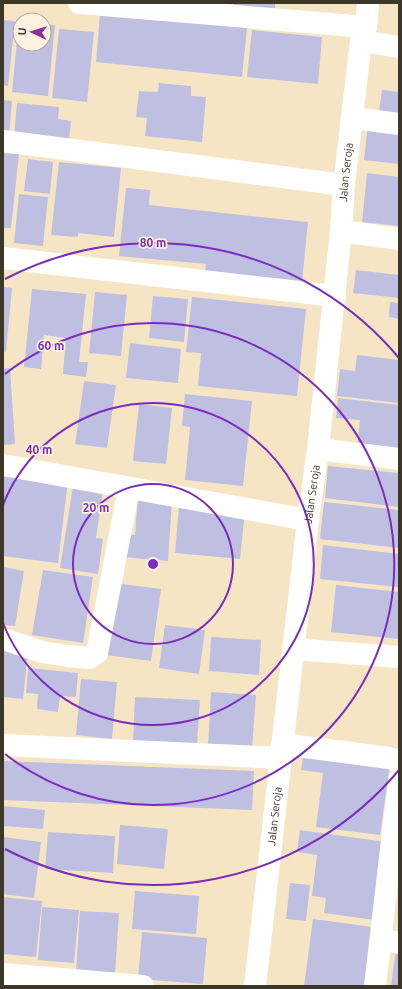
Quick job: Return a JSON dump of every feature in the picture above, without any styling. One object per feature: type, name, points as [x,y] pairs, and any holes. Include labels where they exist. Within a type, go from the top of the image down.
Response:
[{"type":"street","points":[[79,3],[363,34],[399,47]]},
{"type":"street","name":"Jalan Seroja","points":[[254,986],[308,520],[318,449],[335,296],[344,186],[368,3]]},
{"type":"street","points":[[353,118],[399,124]]},
{"type":"street","points":[[3,141],[344,186]]},
{"type":"street","points":[[341,231],[399,239]]},
{"type":"street","points":[[3,258],[335,296]]},
{"type":"street","points":[[318,449],[399,459]]},
{"type":"street","points":[[3,465],[308,520]]},
{"type":"street","points":[[3,639],[42,652],[67,656],[89,658],[96,653],[129,488]]},
{"type":"street","points":[[293,649],[399,657]]},
{"type":"street","points":[[3,745],[282,751],[389,758],[396,760],[399,764]]},
{"type":"street","points":[[375,986],[390,941],[399,781]]},
{"type":"street","points":[[3,974],[38,981],[143,986]]},
{"type":"building","points":[[234,3],[275,3],[275,10],[234,8]]},
{"type":"building","points":[[100,13],[247,28],[242,77],[96,62]]},
{"type":"building","points":[[3,20],[12,21],[12,49],[8,86],[3,85]]},
{"type":"building","points":[[52,25],[55,25],[48,96],[12,92],[16,52],[52,52]]},
{"type":"building","points":[[59,29],[94,32],[87,102],[52,98]]},
{"type":"building","points":[[252,30],[322,37],[318,84],[247,77]]},
{"type":"building","points":[[159,83],[191,86],[191,96],[206,97],[202,142],[145,136],[147,118],[136,117],[139,91],[158,92]]},
{"type":"building","points":[[382,90],[399,92],[399,114],[379,112]]},
{"type":"building","points":[[3,100],[12,101],[9,135],[3,135]]},
{"type":"building","points":[[17,103],[59,107],[58,119],[71,121],[69,142],[14,136]]},
{"type":"building","points":[[368,123],[399,126],[399,164],[364,160]]},
{"type":"building","points":[[3,153],[19,154],[11,228],[3,228]]},
{"type":"building","points":[[28,159],[53,162],[50,194],[24,191]]},
{"type":"building","points":[[59,162],[121,168],[114,237],[78,233],[78,237],[51,235]]},
{"type":"building","points":[[367,173],[399,177],[399,226],[362,222]]},
{"type":"building","points":[[126,188],[150,190],[149,205],[308,222],[302,282],[205,272],[206,264],[119,256]]},
{"type":"building","points":[[19,194],[48,197],[43,246],[14,243]]},
{"type":"building","points":[[356,270],[399,275],[399,298],[353,293]]},
{"type":"building","points":[[3,287],[12,288],[6,352],[3,351]]},
{"type":"building","points":[[32,289],[86,294],[79,362],[88,362],[86,377],[63,374],[66,338],[44,335],[41,369],[24,367]]},
{"type":"building","points":[[95,292],[127,295],[121,356],[89,353]]},
{"type":"building","points":[[153,296],[188,299],[184,342],[149,338]]},
{"type":"building","points":[[192,297],[306,309],[297,396],[198,386],[201,353],[186,352]]},
{"type":"building","points":[[390,302],[399,303],[399,319],[389,317]]},
{"type":"building","points":[[130,343],[181,349],[178,383],[126,378]]},
{"type":"building","points":[[357,355],[399,360],[399,403],[337,396],[340,369],[355,371]]},
{"type":"building","points":[[10,368],[15,444],[3,445],[3,369]]},
{"type":"building","points":[[84,381],[116,385],[107,448],[75,444]]},
{"type":"building","points":[[185,394],[252,401],[243,486],[185,480],[190,427],[182,426]]},
{"type":"building","points":[[338,398],[399,405],[399,451],[357,446],[360,420],[336,418]]},
{"type":"building","points":[[139,404],[172,408],[166,464],[133,461]]},
{"type":"building","points":[[328,466],[399,473],[399,507],[325,498]]},
{"type":"building","points":[[3,474],[68,481],[58,563],[3,556]]},
{"type":"building","points":[[73,486],[103,491],[96,538],[103,539],[98,574],[60,568]]},
{"type":"building","points":[[138,497],[172,500],[168,561],[122,557],[124,534],[135,535]]},
{"type":"building","points":[[324,502],[399,510],[399,548],[320,539]]},
{"type":"building","points":[[179,505],[245,511],[240,559],[175,553]]},
{"type":"building","points":[[323,545],[399,554],[399,587],[320,579]]},
{"type":"building","points":[[3,567],[24,571],[15,626],[3,625]]},
{"type":"building","points":[[43,570],[93,577],[83,643],[32,635]]},
{"type":"building","points":[[115,583],[161,589],[151,661],[106,655]]},
{"type":"building","points":[[336,585],[399,592],[399,639],[331,632]]},
{"type":"building","points":[[165,625],[205,630],[199,674],[159,668]]},
{"type":"building","points":[[211,637],[261,640],[259,675],[209,671]]},
{"type":"building","points":[[3,650],[28,652],[23,699],[3,697]]},
{"type":"building","points":[[28,668],[78,673],[76,697],[60,696],[58,712],[37,709],[38,694],[26,693]]},
{"type":"building","points":[[81,679],[117,682],[112,739],[76,735]]},
{"type":"building","points":[[211,692],[256,695],[252,749],[208,746]]},
{"type":"building","points":[[135,697],[200,700],[197,744],[133,741]]},
{"type":"building","points":[[304,753],[390,765],[380,835],[316,827],[323,773],[301,770]]},
{"type":"building","points":[[3,761],[254,771],[252,810],[3,800]]},
{"type":"building","points":[[3,806],[45,810],[43,829],[3,826]]},
{"type":"building","points":[[120,825],[168,829],[164,869],[117,864]]},
{"type":"building","points":[[300,830],[386,842],[375,920],[324,913],[326,898],[312,896],[317,855],[297,852]]},
{"type":"building","points":[[48,832],[115,836],[113,873],[45,869]]},
{"type":"building","points":[[4,837],[41,842],[34,898],[3,894]]},
{"type":"building","points":[[290,883],[310,885],[306,921],[286,919]]},
{"type":"building","points":[[135,891],[199,896],[196,934],[132,929]]},
{"type":"building","points":[[3,897],[42,901],[36,957],[3,954]]},
{"type":"building","points":[[42,907],[79,910],[74,963],[38,960]]},
{"type":"building","points":[[80,911],[119,913],[115,974],[76,972]]},
{"type":"building","points":[[313,919],[380,928],[372,986],[304,986]]},
{"type":"building","points":[[142,932],[207,938],[203,984],[138,979]]},
{"type":"building","points":[[396,949],[399,950],[399,986],[391,986]]}]
